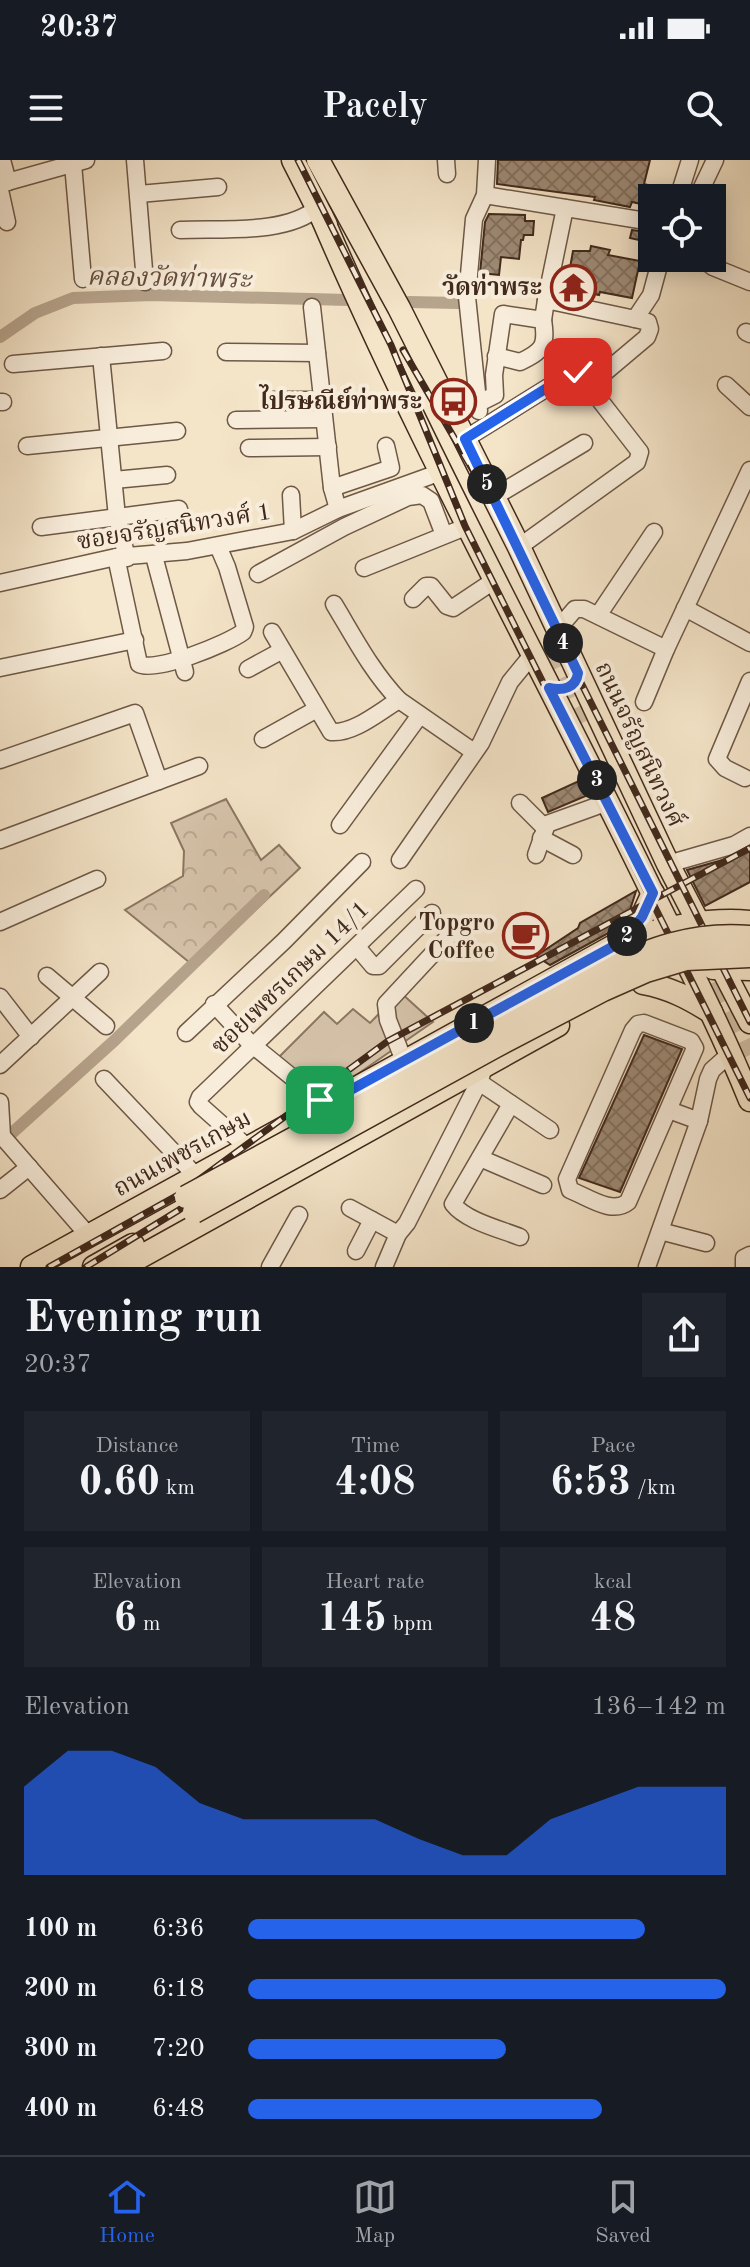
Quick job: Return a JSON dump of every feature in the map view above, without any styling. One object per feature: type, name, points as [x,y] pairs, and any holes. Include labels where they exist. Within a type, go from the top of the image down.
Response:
[{"type":"main road","name":"ถนนจรัญสนิทวงศ์","points":[[293,160],[546,646]]},
{"type":"main road","name":"ถนนจรัญสนิทวงศ์","points":[[318,160],[473,434],[494,497],[519,547],[546,646],[549,688],[713,1013],[750,1100]]},
{"type":"main road","name":"ถนนจรัญสนิทวงศ์","points":[[339,200],[387,314],[546,646]]},
{"type":"main road","name":"ถนนจรัญสนิทวงศ์","points":[[319,211],[360,307],[495,580],[546,646],[578,673],[668,864],[750,1022]]},
{"type":"main road","points":[[549,688],[570,687],[578,673]]},
{"type":"main road","points":[[679,886],[747,927]]},
{"type":"main road","points":[[623,941],[642,917],[653,893]]},
{"type":"main road","name":"ถนนเพชรเกษม","points":[[32,1267],[623,941],[670,927],[698,923],[747,927]]},
{"type":"main road","name":"ถนนเพชรเกษม","points":[[94,1267],[190,1204],[534,1005],[645,952],[682,940],[735,936],[747,927]]},
{"type":"main road","name":"ถนนเพชรเกษม","points":[[51,1267],[190,1204],[603,990],[646,971],[686,959],[750,956]]},
{"type":"main road","points":[[122,1267],[437,1092],[482,1074],[603,1000],[643,983],[692,970],[723,967],[750,969]]},
{"type":"main road","points":[[643,983],[686,996],[713,1013]]},
{"type":"main road","points":[[412,1058],[438,1056],[445,1060],[448,1078],[437,1092]]},
{"type":"street","points":[[2,160],[7,222]]},
{"type":"street","points":[[135,160],[145,282]]},
{"type":"street","points":[[473,434],[479,403],[467,297],[474,219],[485,195],[487,160]]},
{"type":"street","points":[[682,184],[690,160]]},
{"type":"street","points":[[704,184],[715,160]]},
{"type":"street","points":[[3,186],[79,162],[83,279]]},
{"type":"street","points":[[139,194],[218,187]]},
{"type":"street","points":[[485,195],[638,220]]},
{"type":"street","points":[[496,356],[520,362],[539,353],[545,338],[543,320],[546,300],[565,208]]},
{"type":"street","points":[[180,230],[275,226],[319,211]]},
{"type":"street","points":[[726,271],[750,282]]},
{"type":"street","points":[[635,319],[651,295],[657,272]]},
{"type":"street","points":[[546,300],[648,322],[650,329],[647,337],[590,385]]},
{"type":"street","points":[[312,307],[332,488],[338,509]]},
{"type":"street","points":[[479,403],[495,395],[496,356],[503,314],[543,320]]},
{"type":"street","points":[[13,364],[163,351]]},
{"type":"street","points":[[226,352],[317,353]]},
{"type":"street","points":[[101,356],[122,558],[139,664],[144,667],[183,665],[244,630],[218,546]]},
{"type":"street","points":[[473,434],[571,373],[578,372],[636,445],[640,457],[637,462],[519,547]]},
{"type":"street","points":[[726,385],[750,407]]},
{"type":"street","points":[[270,400],[322,400]]},
{"type":"street","points":[[236,420],[324,419]]},
{"type":"street","points":[[27,446],[177,431]]},
{"type":"street","points":[[494,497],[584,443]]},
{"type":"street","points":[[332,488],[391,468],[386,446]]},
{"type":"street","points":[[249,448],[328,447]]},
{"type":"street","points":[[644,702],[750,470]]},
{"type":"street","name":"ซอยจรัญสนิทวงศ์ 1","points":[[0,583],[122,558],[218,546],[293,531],[338,509],[441,472]]},
{"type":"street","points":[[114,480],[167,475]]},
{"type":"street","points":[[291,495],[293,531]]},
{"type":"street","points":[[258,574],[344,527],[408,497],[422,495],[431,501],[444,535]]},
{"type":"street","points":[[41,527],[179,509]]},
{"type":"street","points":[[364,568],[468,526]]},
{"type":"street","points":[[599,614],[654,532]]},
{"type":"street","points":[[154,556],[183,665]]},
{"type":"street","points":[[413,599],[426,586],[431,586],[447,606],[453,608],[495,580]]},
{"type":"street","points":[[334,604],[376,676],[399,700],[474,752]]},
{"type":"street","points":[[400,860],[481,743],[510,682],[578,608],[599,614],[666,649]]},
{"type":"street","points":[[685,608],[750,643]]},
{"type":"street","points":[[272,632],[331,732],[340,732],[399,700]]},
{"type":"street","points":[[0,668],[135,640]]},
{"type":"street","points":[[248,669],[281,651]]},
{"type":"street","points":[[745,778],[725,768],[717,759],[750,681]]},
{"type":"street","points":[[263,739],[317,709]]},
{"type":"street","points":[[0,760],[135,713],[159,781]]},
{"type":"street","points":[[340,825],[420,715]]},
{"type":"street","points":[[0,840],[199,766]]},
{"type":"street","points":[[540,840],[553,821],[608,802]]},
{"type":"street","points":[[520,803],[540,840],[573,855]]},
{"type":"street","points":[[668,864],[734,845],[750,836]]},
{"type":"street","points":[[186,1033],[362,862]]},
{"type":"street","points":[[0,922],[97,879]]},
{"type":"street","name":"ซอยเพชรเกษม 14/1","points":[[247,1147],[198,1102],[416,889]]},
{"type":"street","points":[[357,947],[373,966],[379,966],[432,913]]},
{"type":"street","points":[[412,1058],[388,1020],[386,1004],[451,934]]},
{"type":"street","points":[[0,1065],[100,972]]},
{"type":"street","points":[[47,976],[106,1026]]},
{"type":"street","points":[[0,997],[31,1037]]},
{"type":"street","points":[[214,1004],[253,1045],[325,1104]]},
{"type":"street","points":[[640,1023],[653,1025],[694,1044],[669,1110],[627,1204],[614,1208],[569,1189],[567,1177],[633,1030],[640,1023]]},
{"type":"street","points":[[647,1267],[699,1121],[712,1070],[731,1053]]},
{"type":"street","points":[[384,1267],[398,1234],[407,1223],[482,1074],[511,1104],[550,1130]]},
{"type":"street","points":[[104,1079],[196,1176]]},
{"type":"street","points":[[0,1102],[3,1137],[88,1235]]},
{"type":"street","points":[[511,1104],[453,1204],[471,1217],[520,1237]]},
{"type":"street","points":[[669,1110],[699,1121]]},
{"type":"street","points":[[480,1158],[543,1185]]},
{"type":"street","points":[[0,1190],[29,1167]]},
{"type":"street","points":[[350,1208],[398,1234]]},
{"type":"street","points":[[277,1265],[299,1215]]},
{"type":"street","points":[[356,1251],[372,1220]]},
{"type":"street","points":[[660,1231],[706,1243]]},
{"type":"street","points":[[744,1267],[744,1258],[750,1255]]},
{"type":"green space","points":[[226,799],[261,860],[279,845],[300,868],[195,967],[125,910],[183,876],[184,851],[171,823]]},
{"type":"green space","points":[[400,992],[433,1022],[320,1100],[274,1062],[324,1012],[337,1024],[353,1009],[370,1023]]},
{"type":"building","points":[[498,160],[650,160],[644,184],[638,184],[638,203],[632,202],[630,207],[594,200],[595,197],[497,184]]},
{"type":"building","points":[[489,214],[525,215],[525,221],[534,221],[533,235],[524,235],[521,240],[519,259],[501,257],[499,275],[480,273],[485,222]]},
{"type":"building","points":[[632,230],[638,231],[638,240],[630,238]]},
{"type":"building","points":[[591,246],[610,250],[608,255],[638,261],[632,298],[580,291],[581,285],[568,279],[573,251],[590,251]]},
{"type":"building","points":[[581,780],[588,795],[548,812],[542,798]]},
{"type":"building","points":[[750,849],[750,882],[705,906],[687,870],[737,856]]},
{"type":"building","points":[[636,891],[630,910],[614,930],[550,965],[536,956],[578,928],[580,923]]},
{"type":"building","points":[[644,1035],[682,1049],[620,1192],[579,1178]]},
{"type":"waterway","name":"คลองวัดท่าพระ","points":[[0,337],[35,313],[73,298],[151,295],[348,300]]},
{"type":"waterway","name":"คลองวัดท่าพระ","points":[[409,302],[459,303]]},
{"type":"waterway","points":[[1,1143],[115,1040],[264,895]]},
{"type":"tunnel","points":[[544,650],[580,724]]},
{"type":"tunnel","points":[[700,952],[750,1055]]},
{"type":"railway","points":[[298,160],[391,345],[465,526],[750,1098]]},
{"type":"railway","points":[[403,350],[488,496],[750,1022]]},
{"type":"railway","points":[[49,1267],[178,1195],[388,1041],[750,848]]},
{"type":"railway","points":[[86,1267],[179,1210],[261,1148]]},
{"type":"place","name":"วัดท่าพระ","points":[[573,287]]},
{"type":"place","name":"ไปรษณีย์ท่าพระ","points":[[453,401]]},
{"type":"place","name":"Topgro Coffee","points":[[526,936]]},
{"type":"route","points":[[320,1100],[325,1104],[623,941],[642,917],[653,893],[549,688],[570,687],[578,673],[465,439],[571,373],[578,372]]}]
